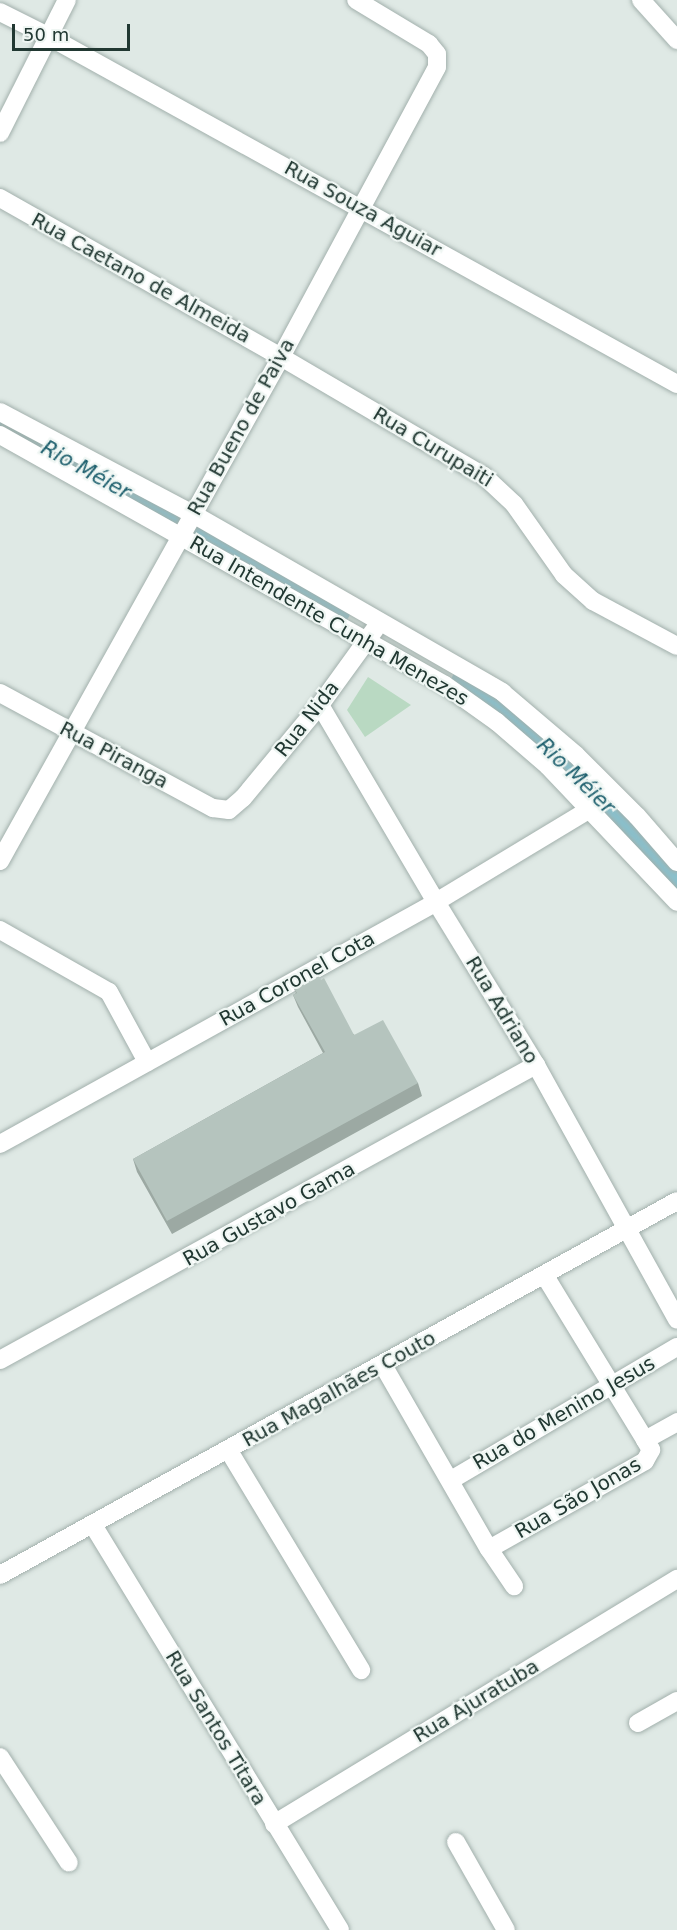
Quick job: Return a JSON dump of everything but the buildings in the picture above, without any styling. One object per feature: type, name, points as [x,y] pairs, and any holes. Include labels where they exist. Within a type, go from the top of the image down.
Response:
[{"type":"street","points":[[0,133],[67,0]]},
{"type":"street","name":"Rua Bueno de Paiva","points":[[0,861],[73,734],[186,525],[281,357],[436,68],[437,54],[429,44],[356,0]]},
{"type":"street","points":[[641,0],[677,40]]},
{"type":"street","name":"Rua Souza Aguiar","points":[[0,12],[360,207],[677,384]]},
{"type":"street","name":"Rua Caetano de Almeida","points":[[0,198],[281,357]]},
{"type":"street","name":"Rua Curupaiti","points":[[281,357],[484,476],[514,504],[564,575],[593,601],[677,646]]},
{"type":"street","name":"Rua Intendente Cunha Menezes","points":[[0,412],[446,685],[489,716],[548,766],[677,902]]},
{"type":"street","name":"Rua Intendente Cunha Menezes","points":[[0,435],[379,622],[473,673],[526,711],[637,816],[677,862]]},
{"type":"street","name":"Rua Nida","points":[[229,810],[243,798],[321,705],[379,622]]},
{"type":"street","name":"Rua Piranga","points":[[0,693],[213,808],[229,810]]},
{"type":"street","name":"Rua Adriano","points":[[321,705],[436,902],[536,1065],[626,1231],[677,1319]]},
{"type":"street","name":"Rua Coronel Cota","points":[[0,1144],[436,902],[590,809]]},
{"type":"street","points":[[0,930],[109,992],[147,1062]]},
{"type":"street","name":"Rua Gustavo Gama","points":[[0,1360],[536,1065]]},
{"type":"street","name":"Rua Magalhães Couto","points":[[0,1575],[384,1365],[677,1201]]},
{"type":"street","points":[[545,1275],[645,1440]]},
{"type":"street","name":"Rua do Menino Jesus","points":[[451,1480],[677,1347]]},
{"type":"street","points":[[384,1365],[489,1549],[514,1586]]},
{"type":"street","name":"Rua São Jonas","points":[[489,1549],[645,1461],[651,1450],[645,1440],[677,1422]]},
{"type":"street","points":[[229,1450],[361,1670]]},
{"type":"street","name":"Rua Santos Titara","points":[[93,1525],[340,1930]]},
{"type":"street","name":"Rua Ajuratuba","points":[[274,1824],[677,1579]]},
{"type":"street","points":[[638,1723],[677,1701]]},
{"type":"street","points":[[0,1757],[69,1863]]},
{"type":"street","points":[[456,1842],[506,1930]]},
{"type":"green space","points":[[368,677],[411,705],[365,737],[347,710]]},
{"type":"waterway","name":"Rio Méier","points":[[0,422],[173,518]]},
{"type":"waterway","name":"Rio Méier","points":[[201,533],[337,610]]},
{"type":"waterway","name":"Rio Méier","points":[[465,682],[509,713],[583,779],[677,880]]}]
